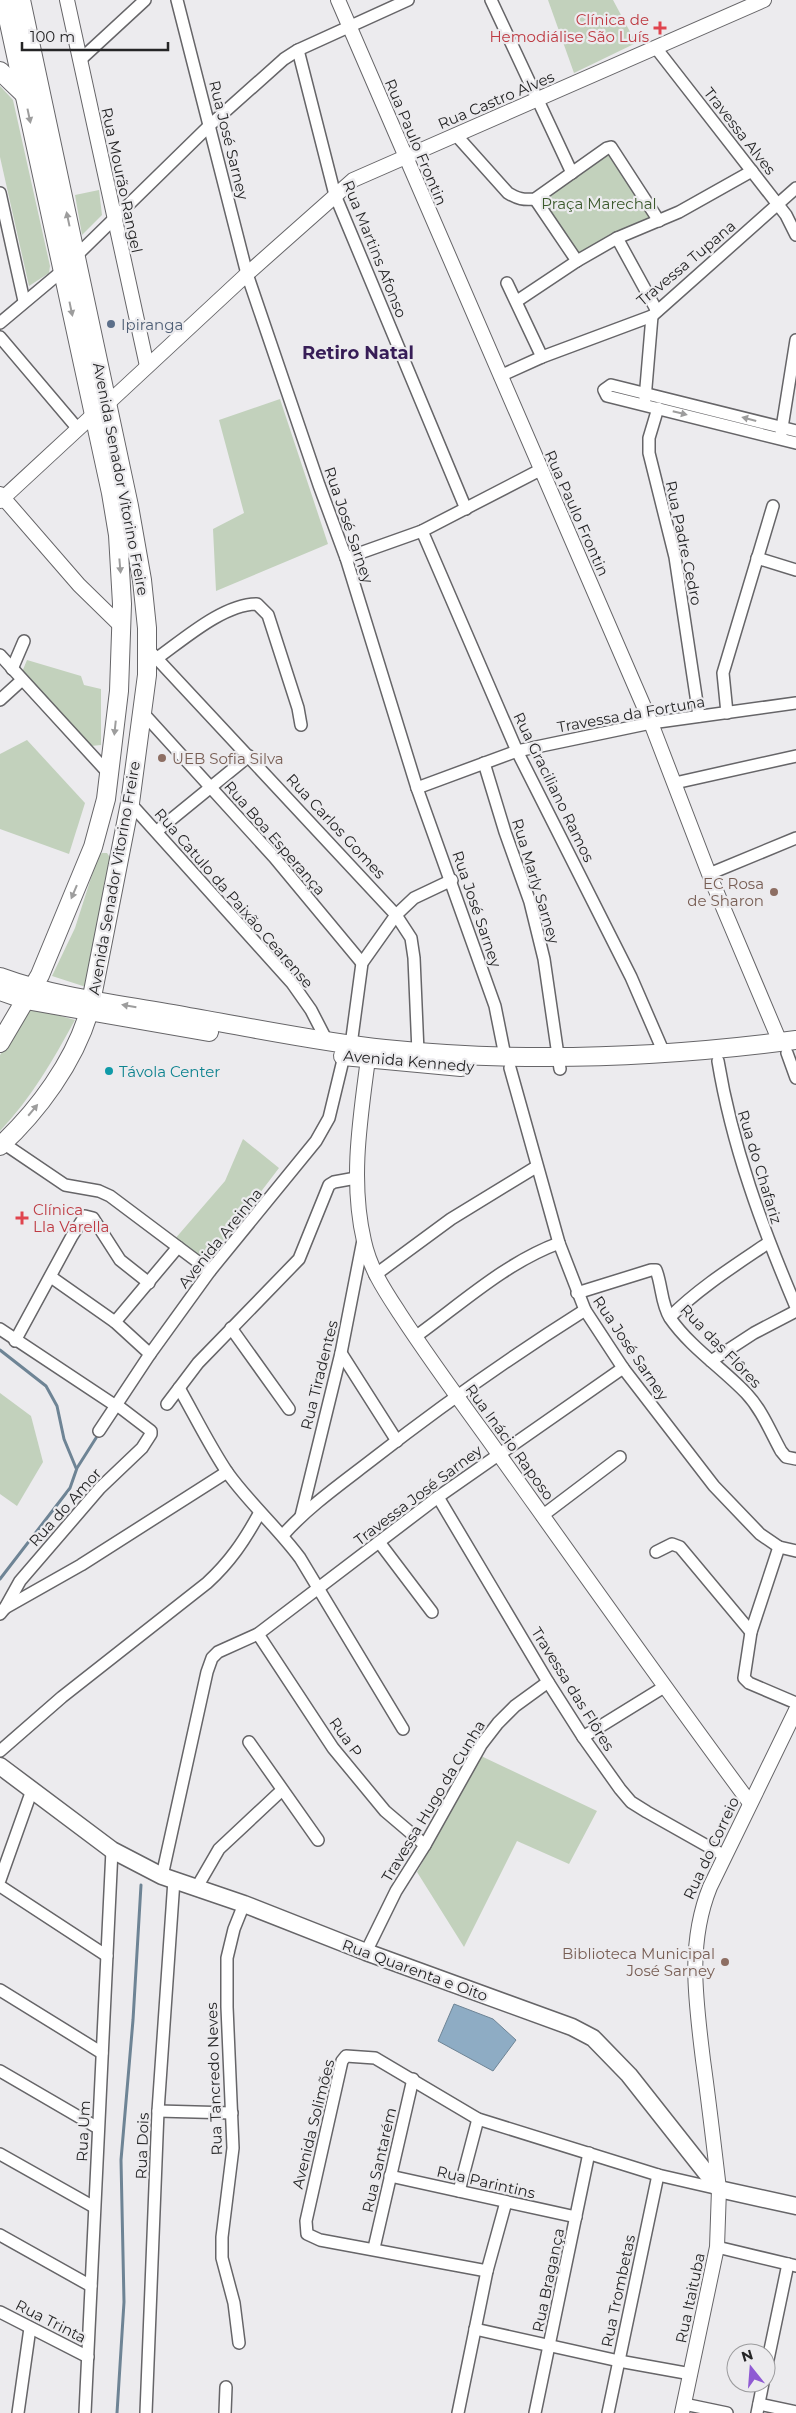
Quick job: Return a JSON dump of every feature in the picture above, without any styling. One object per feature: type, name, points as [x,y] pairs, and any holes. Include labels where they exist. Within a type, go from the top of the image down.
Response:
[{"type":"main road","name":"Avenida Senador Vitorino Freire","points":[[0,1044],[29,994],[93,847],[106,799],[110,775],[122,628],[122,581],[118,535],[24,94],[8,7]]},
{"type":"main road","name":"Avenida Senador Vitorino Freire","points":[[2,1145],[51,1087],[82,1032],[91,1006],[130,803],[152,654],[138,550],[76,256],[8,7]]},
{"type":"main road","points":[[0,71],[24,94]]},
{"type":"main road","points":[[110,775],[133,778]]},
{"type":"main road","points":[[93,847],[110,844],[116,848],[120,855]]},
{"type":"main road","points":[[0,977],[29,994]]},
{"type":"main road","points":[[3,992],[29,994]]},
{"type":"main road","points":[[3,992],[15,1008],[15,1019]]},
{"type":"main road","name":"Avenida Kennedy","points":[[29,994],[348,1050],[418,1052],[508,1062]]},
{"type":"main road","name":"Avenida Kennedy","points":[[91,1006],[327,1041],[368,1059],[427,1065],[508,1062],[718,1061],[790,1047]]},
{"type":"main road","name":"Avenida Kennedy","points":[[560,1063],[664,1053],[790,1047]]},
{"type":"main road","name":"Rua Quarenta e Oito","points":[[0,1766],[112,1850],[168,1878],[244,1904],[366,1952],[572,2027],[593,2038],[629,2075],[719,2189]]},
{"type":"main road","points":[[719,2189],[796,2206]]},
{"type":"street","name":"Rua Mourão Rangel","points":[[67,0],[147,366]]},
{"type":"street","points":[[80,60],[145,0]]},
{"type":"street","name":"Rua José Sarney","points":[[177,0],[247,274],[346,558],[417,788],[452,880],[495,1006],[536,1167],[558,1243],[577,1294],[585,1310],[623,1368],[714,1486],[760,1534],[779,1547]]},
{"type":"street","name":"Rua Paulo Frontin","points":[[338,0],[404,157],[651,723],[709,874],[790,1047],[796,1078]]},
{"type":"street","points":[[76,256],[210,125],[284,59],[298,50],[408,0]]},
{"type":"street","points":[[491,0],[572,173]]},
{"type":"street","name":"Rua Castro Alves","points":[[107,404],[247,274],[353,180],[764,0]]},
{"type":"street","name":"Travessa Alves","points":[[656,48],[786,215],[796,235]]},
{"type":"street","name":"Rua Martins Afonso","points":[[298,50],[335,195],[466,509]]},
{"type":"street","points":[[456,135],[508,192],[518,199],[535,199],[607,148],[612,147],[659,220]]},
{"type":"street","points":[[517,301],[577,261],[617,238],[692,205],[752,170]]},
{"type":"street","name":"Travessa Tupana","points":[[500,376],[542,357],[654,314],[796,188]]},
{"type":"street","points":[[0,193],[24,302]]},
{"type":"street","points":[[535,199],[577,261]]},
{"type":"street","points":[[617,238],[654,314],[645,398]]},
{"type":"street","points":[[0,323],[62,271]]},
{"type":"street","points":[[508,282],[542,357]]},
{"type":"street","points":[[0,337],[78,429]]},
{"type":"street","points":[[782,434],[796,340]]},
{"type":"street","points":[[645,398],[658,408],[782,434],[796,431]]},
{"type":"street","points":[[645,398],[782,434],[796,444]]},
{"type":"street","name":"Rua Padre Cedro","points":[[658,408],[649,438],[649,453],[675,557],[699,716]]},
{"type":"street","points":[[93,415],[1,498],[79,585],[122,628]]},
{"type":"street","points":[[346,558],[422,531],[540,470]]},
{"type":"street","points":[[727,713],[723,673],[773,506]]},
{"type":"street","name":"Rua Graciliano Ramos","points":[[422,531],[517,751],[631,977],[664,1053]]},
{"type":"street","points":[[756,558],[796,570]]},
{"type":"street","points":[[152,654],[227,611],[247,604],[257,604],[268,615],[301,725]]},
{"type":"street","points":[[12,669],[24,641]]},
{"type":"street","name":"Rua Carlos Gomes","points":[[152,654],[396,915],[411,938],[414,958],[418,1052]]},
{"type":"street","points":[[0,655],[110,775]]},
{"type":"street","points":[[0,700],[22,680]]},
{"type":"street","name":"Travessa da Fortuna","points":[[417,788],[517,751],[651,723],[796,703]]},
{"type":"street","name":"Rua Boa Esperança","points":[[143,713],[274,857],[362,963]]},
{"type":"street","points":[[157,831],[249,756]]},
{"type":"street","points":[[675,783],[796,756]]},
{"type":"street","name":"Rua Marly Sarney","points":[[484,763],[505,832],[530,902],[544,959],[560,1063]]},
{"type":"street","name":"Rua Catulo da Paixão Cearense","points":[[130,803],[292,983],[311,1010],[327,1041]]},
{"type":"street","points":[[709,874],[796,838]]},
{"type":"street","points":[[362,963],[396,915],[420,894],[452,880]]},
{"type":"street","name":"Avenida Areinha","points":[[99,1431],[150,1354],[210,1272],[316,1142],[329,1118],[348,1050],[362,963]]},
{"type":"street","name":"Rua Inácio Raposo","points":[[368,1059],[358,1135],[356,1178],[363,1240],[375,1275],[415,1337],[542,1516],[664,1687],[750,1803]]},
{"type":"street","name":"Rua do Chafariz","points":[[718,1061],[730,1125],[768,1243],[796,1307]]},
{"type":"street","name":"Avenida Senador Vitorino Freire","points":[[2,1145],[65,1186],[99,1191],[110,1196],[210,1272]]},
{"type":"street","points":[[375,1275],[451,1218],[536,1167]]},
{"type":"street","points":[[167,1404],[198,1362],[299,1259],[304,1251],[328,1185],[356,1178]]},
{"type":"street","points":[[15,1341],[72,1236],[85,1216],[93,1218],[120,1260],[149,1283]]},
{"type":"street","name":"Rua Tiradentes","points":[[300,1516],[341,1353],[363,1240]]},
{"type":"street","points":[[415,1337],[526,1257],[558,1243]]},
{"type":"street","points":[[670,1317],[686,1300],[720,1274],[768,1243]]},
{"type":"street","points":[[115,1322],[178,1247]]},
{"type":"street","name":"Rua das Flôres","points":[[577,1294],[654,1270],[657,1273],[663,1301],[670,1317],[711,1361],[746,1393],[759,1409],[791,1458]]},
{"type":"street","points":[[51,1277],[115,1322],[150,1354]]},
{"type":"street","points":[[283,1535],[300,1516],[457,1396],[585,1310]]},
{"type":"street","points":[[711,1361],[754,1333],[796,1311]]},
{"type":"street","points":[[231,1328],[289,1409]]},
{"type":"street","points":[[0,1329],[15,1341],[116,1406]]},
{"type":"street","points":[[341,1353],[397,1441]]},
{"type":"street","name":"Travessa José Sarney","points":[[258,1634],[438,1496],[623,1368]]},
{"type":"street","points":[[179,1388],[227,1472],[259,1514],[283,1535],[319,1588],[403,1729]]},
{"type":"street","name":"Rua do Amor","points":[[3,1611],[20,1581],[100,1488],[142,1448],[151,1434],[151,1431],[116,1406]]},
{"type":"street","points":[[542,1516],[620,1458]]},
{"type":"street","points":[[3,1611],[82,1565],[227,1472]]},
{"type":"street","name":"Travessa das Flôres","points":[[438,1496],[582,1736],[631,1802],[724,1856]]},
{"type":"street","points":[[0,1751],[62,1697],[208,1583],[227,1565],[241,1547],[259,1514]]},
{"type":"street","points":[[379,1542],[432,1612]]},
{"type":"street","points":[[656,1552],[672,1544],[680,1547],[751,1632]]},
{"type":"street","points":[[796,1551],[779,1547],[751,1632],[744,1673],[746,1681],[752,1685],[796,1703]]},
{"type":"street","name":"Rua P","points":[[258,1634],[339,1755],[385,1811],[424,1845]]},
{"type":"street","name":"Rua Dois","points":[[146,2413],[168,1878],[202,1694],[212,1658],[226,1647],[258,1634]]},
{"type":"street","name":"Travessa Hugo da Cunha","points":[[366,1952],[396,1891],[481,1745],[492,1730],[515,1706],[548,1682]]},
{"type":"street","points":[[582,1736],[664,1687]]},
{"type":"street","name":"Rua do Correio","points":[[719,2189],[694,1985],[694,1956],[701,1910],[724,1856],[794,1718]]},
{"type":"street","points":[[249,1742],[281,1791],[318,1840]]},
{"type":"street","points":[[0,1880],[32,1790]]},
{"type":"street","points":[[197,1887],[219,1849],[281,1791]]},
{"type":"street","name":"Rua Um","points":[[86,2413],[112,1850]]},
{"type":"street","points":[[0,1886],[107,1956]]},
{"type":"street","name":"Rua Tancredo Neves","points":[[239,2343],[234,2303],[222,2258],[233,2148],[227,2007],[227,1958],[234,1929],[244,1904]]},
{"type":"street","points":[[0,1990],[102,2054]]},
{"type":"street","name":"Avenida Solimões","points":[[487,2271],[374,2248],[320,2240],[310,2236],[305,2231],[342,2061],[346,2056],[375,2058],[478,2119],[658,2175],[719,2189]]},
{"type":"street","points":[[0,2071],[98,2128]]},
{"type":"street","name":"Rua Santarém","points":[[374,2248],[413,2079]]},
{"type":"street","points":[[158,2111],[232,2113]]},
{"type":"street","points":[[459,2191],[478,2119]]},
{"type":"street","name":"Rua Bragança","points":[[536,2413],[589,2153]]},
{"type":"street","points":[[0,2154],[94,2208]]},
{"type":"street","name":"Rua Trombetas","points":[[608,2413],[658,2175]]},
{"type":"street","name":"Rua Parintins","points":[[390,2176],[576,2217]]},
{"type":"street","name":"Rua Itaituba","points":[[683,2409],[717,2247],[719,2189]]},
{"type":"street","points":[[458,2413],[487,2271],[506,2202]]},
{"type":"street","points":[[0,2235],[91,2286]]},
{"type":"street","points":[[717,2247],[792,2265],[772,2343]]},
{"type":"street","name":"Rua Trinta","points":[[0,2312],[88,2357]]},
{"type":"street","points":[[18,2413],[30,2328]]},
{"type":"street","points":[[475,2329],[619,2361],[691,2374]]},
{"type":"street","points":[[225,2413],[226,2388]]},
{"type":"street","points":[[761,2393],[758,2409],[796,2412]]},
{"type":"street","points":[[683,2409],[727,2413]]},
{"type":"green space","points":[[548,0],[613,0],[636,43],[574,73]]},
{"type":"green space","points":[[0,86],[13,100],[50,266],[49,273],[29,286],[0,157]]},
{"type":"green space","name":"Praça Marechal","points":[[610,150],[654,218],[578,257],[540,198]]},
{"type":"green space","points":[[99,190],[102,215],[82,235],[75,195]]},
{"type":"green space","points":[[280,399],[328,544],[216,591],[213,529],[244,513],[219,420]]},
{"type":"green space","points":[[27,660],[81,676],[84,685],[101,689],[101,745],[91,746],[22,672]]},
{"type":"green space","points":[[27,740],[85,803],[69,854],[0,829],[0,754]]},
{"type":"green space","points":[[102,853],[107,853],[111,859],[86,987],[52,976],[75,928],[98,856]]},
{"type":"green space","points":[[32,1008],[75,1020],[32,1091],[0,1131],[0,1055]]},
{"type":"green space","points":[[243,1139],[279,1168],[207,1262],[174,1240],[225,1181]]},
{"type":"green space","points":[[0,1393],[31,1416],[43,1462],[17,1506],[0,1494]]},
{"type":"green space","points":[[481,1756],[597,1811],[569,1864],[517,1841],[464,1947],[417,1872]]},
{"type":"water","points":[[454,2004],[493,2019],[516,2040],[493,2071],[438,2041]]},
{"type":"waterway","points":[[0,1350],[46,1386],[57,1406],[64,1439],[76,1468]]},
{"type":"waterway","points":[[0,1579],[70,1488],[77,1468],[96,1438]]},
{"type":"waterway","points":[[117,2413],[124,2302],[121,2160],[133,2020],[141,1885]]},
{"type":"place","name":"Clínica de Hemodiálise São Luís","points":[[660,28]]},
{"type":"place","name":"Ipiranga","points":[[111,324]]},
{"type":"place","name":"UEB Sofia Silva","points":[[162,758]]},
{"type":"place","name":"EC Rosa de Sharon","points":[[774,892]]},
{"type":"place","name":"Távola Center","points":[[109,1071]]},
{"type":"place","name":"Clínica LIa Varella","points":[[22,1218]]},
{"type":"place","name":"Biblioteca Municipal José Sarney","points":[[725,1962]]},
{"type":"district","name":"Retiro Natal","points":[[358,353]]}]
